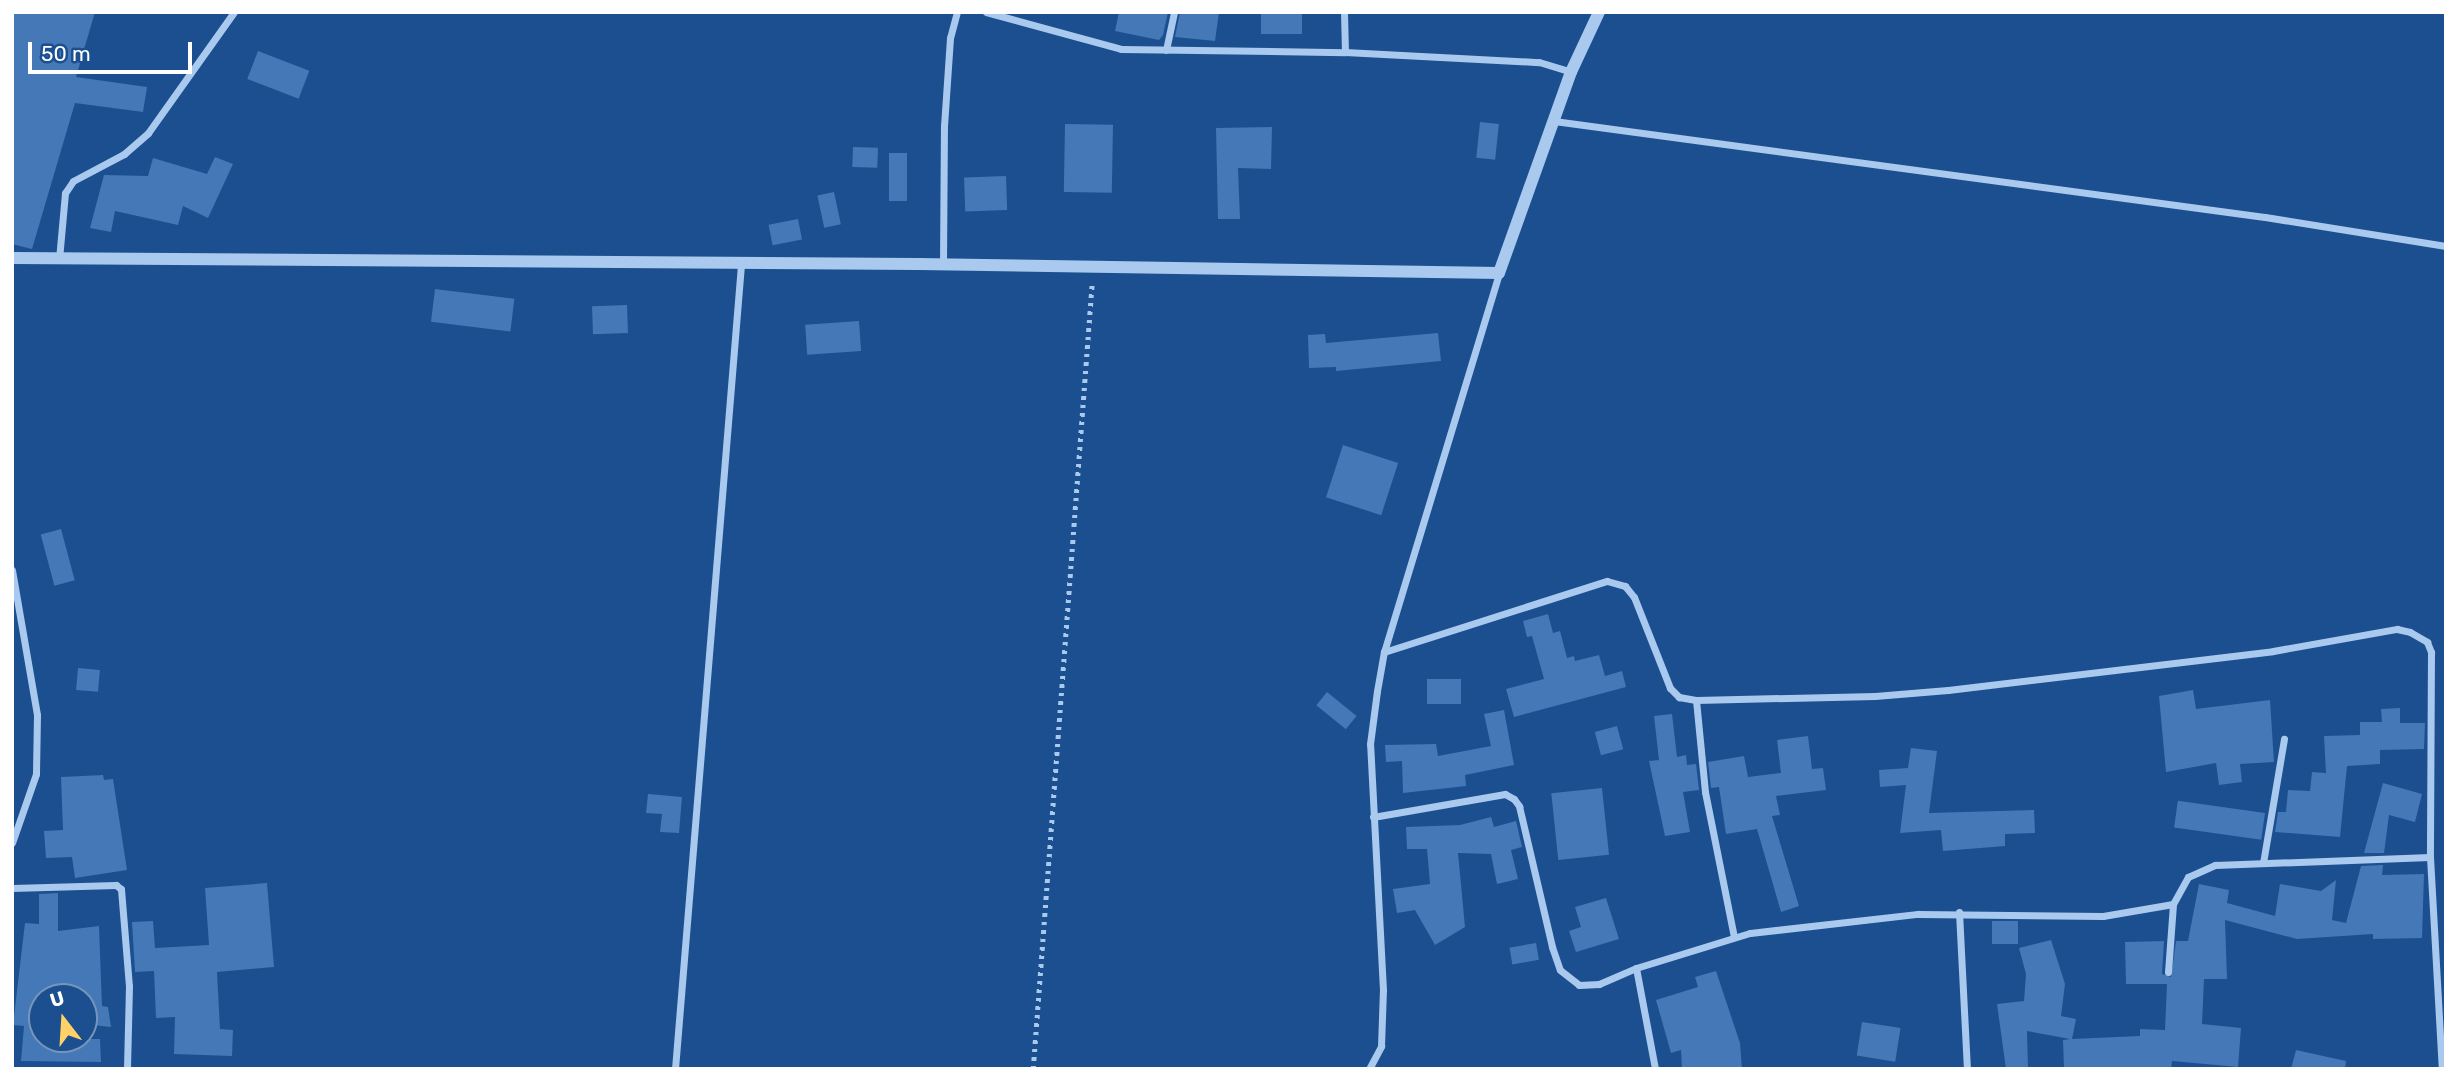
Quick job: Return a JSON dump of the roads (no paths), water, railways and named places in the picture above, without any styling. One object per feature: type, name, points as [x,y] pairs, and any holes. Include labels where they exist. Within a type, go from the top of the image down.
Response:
[{"type":"street","points":[[59,259],[65,193],[73,181],[124,154],[148,133],[234,12]]},
{"type":"street","points":[[943,264],[944,126],[950,38],[957,12]]},
{"type":"street","points":[[986,12],[1121,50],[1345,52],[1539,62],[1571,72]]},
{"type":"street","points":[[1166,50],[1174,12]]},
{"type":"street","points":[[1344,12],[1345,52]]},
{"type":"street","points":[[1369,1069],[1381,1045],[1383,990],[1370,744],[1384,652],[1499,273],[1571,72],[1599,12]]},
{"type":"street","points":[[1554,121],[2265,217],[2446,246]]},
{"type":"street","points":[[12,258],[943,264],[1499,273]]},
{"type":"street","points":[[675,1069],[741,264]]},
{"type":"street","points":[[12,570],[37,715],[36,774],[12,843]]},
{"type":"street","points":[[1384,652],[1607,581],[1625,586],[1634,597],[1670,688],[1679,697],[1696,699],[1875,696],[1948,690],[2273,651],[2397,629],[2427,642],[2431,652],[2430,857],[2442,1069]]},
{"type":"street","points":[[1696,699],[1705,792],[1734,937]]},
{"type":"street","points":[[2263,863],[2284,739]]},
{"type":"street","points":[[1373,817],[1505,794],[1514,799],[1520,806],[1560,970],[1579,985],[1599,984],[1636,968],[1734,937],[1959,912],[2103,916],[2173,904]]},
{"type":"street","points":[[2168,972],[2173,904],[2188,877],[2199,869],[2263,863],[2430,857]]},
{"type":"street","points":[[12,888],[116,885],[121,889],[129,986],[127,1069]]},
{"type":"street","points":[[1959,912],[1967,1069]]},
{"type":"street","points":[[1636,968],[1655,1069]]}]
